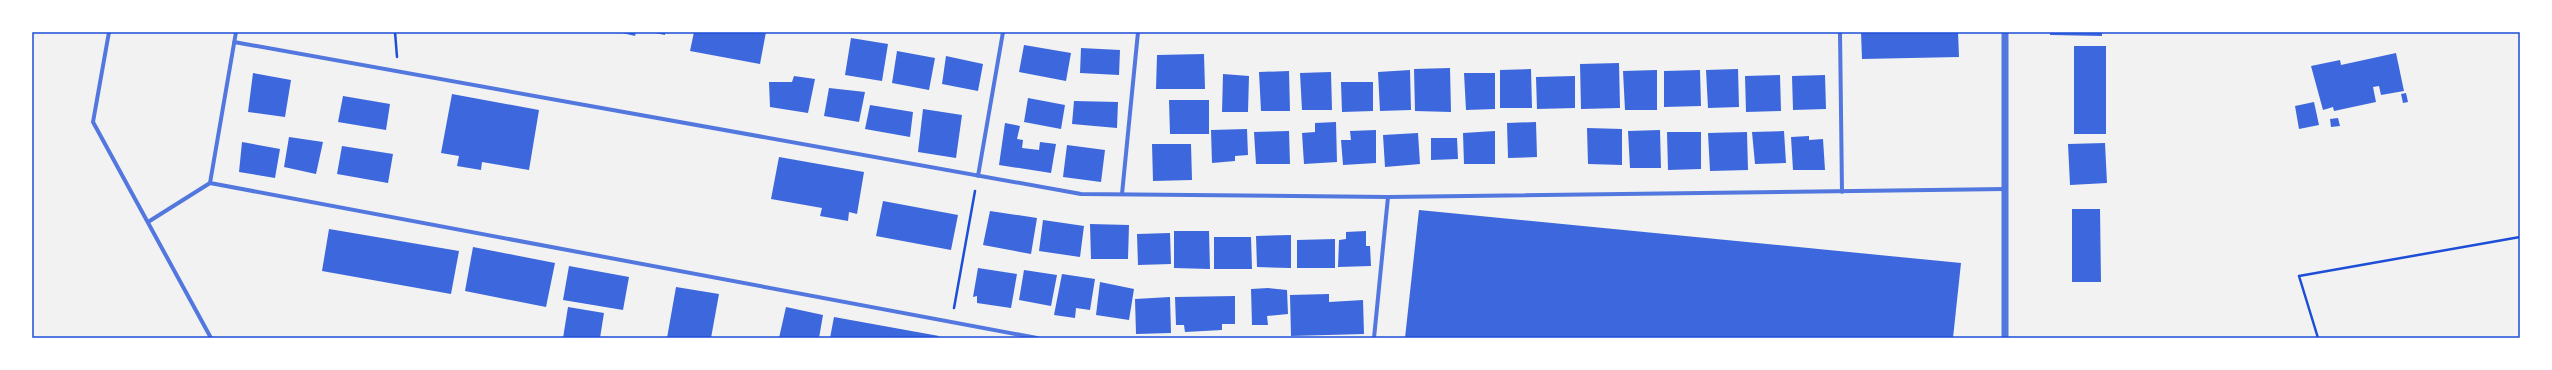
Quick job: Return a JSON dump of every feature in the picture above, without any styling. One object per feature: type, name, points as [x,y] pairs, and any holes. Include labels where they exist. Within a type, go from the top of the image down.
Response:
[{"type":"street","points":[[109,32],[93,122],[212,338]]},
{"type":"street","points":[[210,183],[236,32]]},
{"type":"street","points":[[978,176],[1003,32]]},
{"type":"street","points":[[1122,194],[1138,32]]},
{"type":"street","points":[[1840,32],[1842,192]]},
{"type":"street","points":[[2005,32],[2005,338]]},
{"type":"street","points":[[234,42],[1081,194],[1388,197],[2006,189]]},
{"type":"street","points":[[148,222],[210,183],[1037,338]]},
{"type":"street","points":[[1374,338],[1388,197]]},
{"type":"path","points":[[395,32],[398,71]]},
{"type":"path","points":[[951,323],[978,176]]},
{"type":"path","points":[[2318,338],[2299,276],[2520,238]]},
{"type":"building","points":[[618,32],[636,32],[635,36]]},
{"type":"building","points":[[650,32],[665,32],[665,35]]},
{"type":"building","points":[[694,32],[766,32],[760,64],[690,51]]},
{"type":"building","points":[[1861,32],[1958,32],[1959,57],[1862,59]]},
{"type":"building","points":[[2050,32],[2102,32],[2102,36],[2050,35]]},
{"type":"building","points":[[851,38],[888,44],[882,81],[845,75]]},
{"type":"building","points":[[1024,45],[1071,53],[1066,81],[1019,72]]},
{"type":"building","points":[[2074,46],[2106,46],[2106,134],[2074,134]]},
{"type":"building","points":[[1081,48],[1120,50],[1119,75],[1080,73]]},
{"type":"building","points":[[897,51],[935,58],[929,90],[892,83]]},
{"type":"building","points":[[2396,53],[2404,91],[2381,95],[2379,86],[2373,87],[2376,102],[2334,111],[2333,107],[2323,110],[2311,66],[2340,60],[2341,65]]},
{"type":"building","points":[[1204,54],[1205,89],[1156,89],[1157,55]]},
{"type":"building","points":[[946,56],[983,64],[978,91],[942,84]]},
{"type":"building","points":[[1619,63],[1620,108],[1581,109],[1580,64]]},
{"type":"building","points":[[1450,68],[1451,112],[1415,111],[1414,69]]},
{"type":"building","points":[[1531,69],[1532,108],[1500,108],[1500,70]]},
{"type":"building","points":[[1738,69],[1739,107],[1708,108],[1706,70]]},
{"type":"building","points":[[1410,70],[1411,110],[1380,111],[1378,72]]},
{"type":"building","points":[[1657,70],[1657,110],[1625,110],[1623,71]]},
{"type":"building","points":[[1700,70],[1701,106],[1664,107],[1664,71]]},
{"type":"building","points":[[1289,71],[1290,111],[1261,111],[1259,72]]},
{"type":"building","points":[[1331,72],[1332,110],[1302,110],[1300,73]]},
{"type":"building","points":[[253,73],[291,80],[285,117],[248,112]]},
{"type":"building","points":[[1464,73],[1495,73],[1495,109],[1466,110]]},
{"type":"building","points":[[1223,74],[1249,76],[1248,112],[1222,112]]},
{"type":"building","points":[[1780,75],[1781,111],[1746,112],[1745,76]]},
{"type":"building","points":[[1825,75],[1826,109],[1793,110],[1792,76]]},
{"type":"building","points":[[794,76],[815,79],[808,113],[770,107],[769,82],[792,82]]},
{"type":"building","points":[[1575,76],[1575,108],[1537,109],[1536,77]]},
{"type":"building","points":[[1341,82],[1373,82],[1373,111],[1342,112]]},
{"type":"building","points":[[829,88],[865,92],[859,122],[824,116]]},
{"type":"building","points":[[2406,93],[2408,102],[2403,103],[2401,94]]},
{"type":"building","points":[[452,94],[539,110],[529,170],[482,162],[481,170],[457,166],[459,156],[441,153]]},
{"type":"building","points":[[343,96],[390,104],[386,130],[338,122]]},
{"type":"building","points":[[1028,98],[1065,105],[1061,129],[1024,122]]},
{"type":"building","points":[[1169,100],[1209,100],[1209,134],[1170,134]]},
{"type":"building","points":[[1074,101],[1118,102],[1117,128],[1072,124]]},
{"type":"building","points":[[2314,102],[2319,125],[2299,129],[2295,106]]},
{"type":"building","points":[[870,105],[913,112],[910,137],[865,129]]},
{"type":"building","points":[[923,109],[962,115],[956,158],[918,152]]},
{"type":"building","points":[[2338,118],[2340,126],[2331,127],[2330,119]]},
{"type":"building","points":[[1336,122],[1337,162],[1304,164],[1302,133],[1315,132],[1315,123]]},
{"type":"building","points":[[1536,122],[1537,157],[1508,158],[1507,123]]},
{"type":"building","points":[[1005,123],[1020,126],[1017,139],[1023,140],[1022,148],[1039,150],[1040,142],[1056,144],[1051,173],[999,165]]},
{"type":"building","points":[[1587,128],[1622,129],[1622,165],[1588,164]]},
{"type":"building","points":[[1247,129],[1248,155],[1235,156],[1235,161],[1212,163],[1211,130]]},
{"type":"building","points":[[1376,130],[1376,163],[1343,165],[1341,140],[1351,140],[1350,131]]},
{"type":"building","points":[[1660,130],[1661,168],[1630,168],[1628,131]]},
{"type":"building","points":[[1289,131],[1290,164],[1256,164],[1254,132]]},
{"type":"building","points":[[1495,131],[1495,164],[1464,164],[1463,133]]},
{"type":"building","points":[[1784,131],[1786,163],[1755,164],[1752,132]]},
{"type":"building","points":[[1667,132],[1701,132],[1701,169],[1668,170]]},
{"type":"building","points":[[1747,132],[1748,170],[1710,171],[1708,133]]},
{"type":"building","points":[[1418,133],[1420,164],[1385,167],[1383,135]]},
{"type":"building","points":[[1809,136],[1809,140],[1823,139],[1825,170],[1793,170],[1791,137]]},
{"type":"building","points":[[289,137],[323,142],[316,174],[284,167]]},
{"type":"building","points":[[1431,138],[1457,138],[1458,159],[1431,160]]},
{"type":"building","points":[[242,142],[280,149],[275,178],[239,172]]},
{"type":"building","points":[[2105,143],[2107,183],[2070,185],[2068,144]]},
{"type":"building","points":[[1152,144],[1191,144],[1192,180],[1153,181]]},
{"type":"building","points":[[1067,145],[1105,150],[1101,182],[1063,177]]},
{"type":"building","points":[[342,146],[393,154],[388,183],[337,174]]},
{"type":"building","points":[[779,157],[864,172],[857,214],[849,212],[848,221],[820,216],[822,208],[771,199]]},
{"type":"building","points":[[883,201],[958,215],[951,250],[876,236]]},
{"type":"building","points":[[2072,209],[2100,209],[2101,282],[2072,282]]},
{"type":"building","points":[[1419,210],[1961,263],[1953,338],[1405,338]]},
{"type":"building","points":[[990,211],[1037,218],[1031,254],[983,245]]},
{"type":"building","points":[[1043,220],[1084,226],[1080,257],[1039,251]]},
{"type":"building","points":[[1090,224],[1129,225],[1128,259],[1091,259]]},
{"type":"building","points":[[329,229],[459,251],[451,294],[322,271]]},
{"type":"building","points":[[1174,231],[1209,231],[1210,269],[1174,268]]},
{"type":"building","points":[[1366,231],[1366,246],[1370,246],[1371,266],[1338,267],[1339,240],[1346,239],[1346,232]]},
{"type":"building","points":[[1170,233],[1171,264],[1138,265],[1137,234]]},
{"type":"building","points":[[1291,235],[1291,268],[1257,267],[1256,236]]},
{"type":"building","points":[[1214,237],[1251,237],[1252,269],[1214,269]]},
{"type":"building","points":[[1335,239],[1335,268],[1297,268],[1297,240]]},
{"type":"building","points":[[473,247],[555,263],[546,307],[465,291]]},
{"type":"building","points":[[569,266],[629,277],[623,310],[563,300]]},
{"type":"building","points":[[978,268],[1017,274],[1011,308],[977,303],[977,296],[973,297]]},
{"type":"building","points":[[1024,270],[1057,275],[1051,306],[1019,300]]},
{"type":"building","points":[[1062,274],[1095,279],[1090,310],[1076,308],[1075,318],[1054,315]]},
{"type":"building","points":[[1100,282],[1134,289],[1129,320],[1096,315]]},
{"type":"building","points":[[676,287],[719,294],[711,338],[667,338]]},
{"type":"building","points":[[1268,288],[1287,290],[1288,314],[1267,316],[1268,325],[1252,325],[1251,289]]},
{"type":"building","points":[[1329,294],[1329,302],[1363,300],[1364,334],[1291,336],[1290,295]]},
{"type":"building","points":[[1235,296],[1235,324],[1222,324],[1222,330],[1185,332],[1184,325],[1176,325],[1175,297]]},
{"type":"building","points":[[1170,297],[1171,333],[1136,334],[1135,299]]},
{"type":"building","points":[[568,307],[604,313],[600,338],[563,338]]},
{"type":"building","points":[[786,307],[823,315],[819,338],[779,338]]},
{"type":"building","points":[[834,317],[939,336],[938,338],[830,338]]}]
